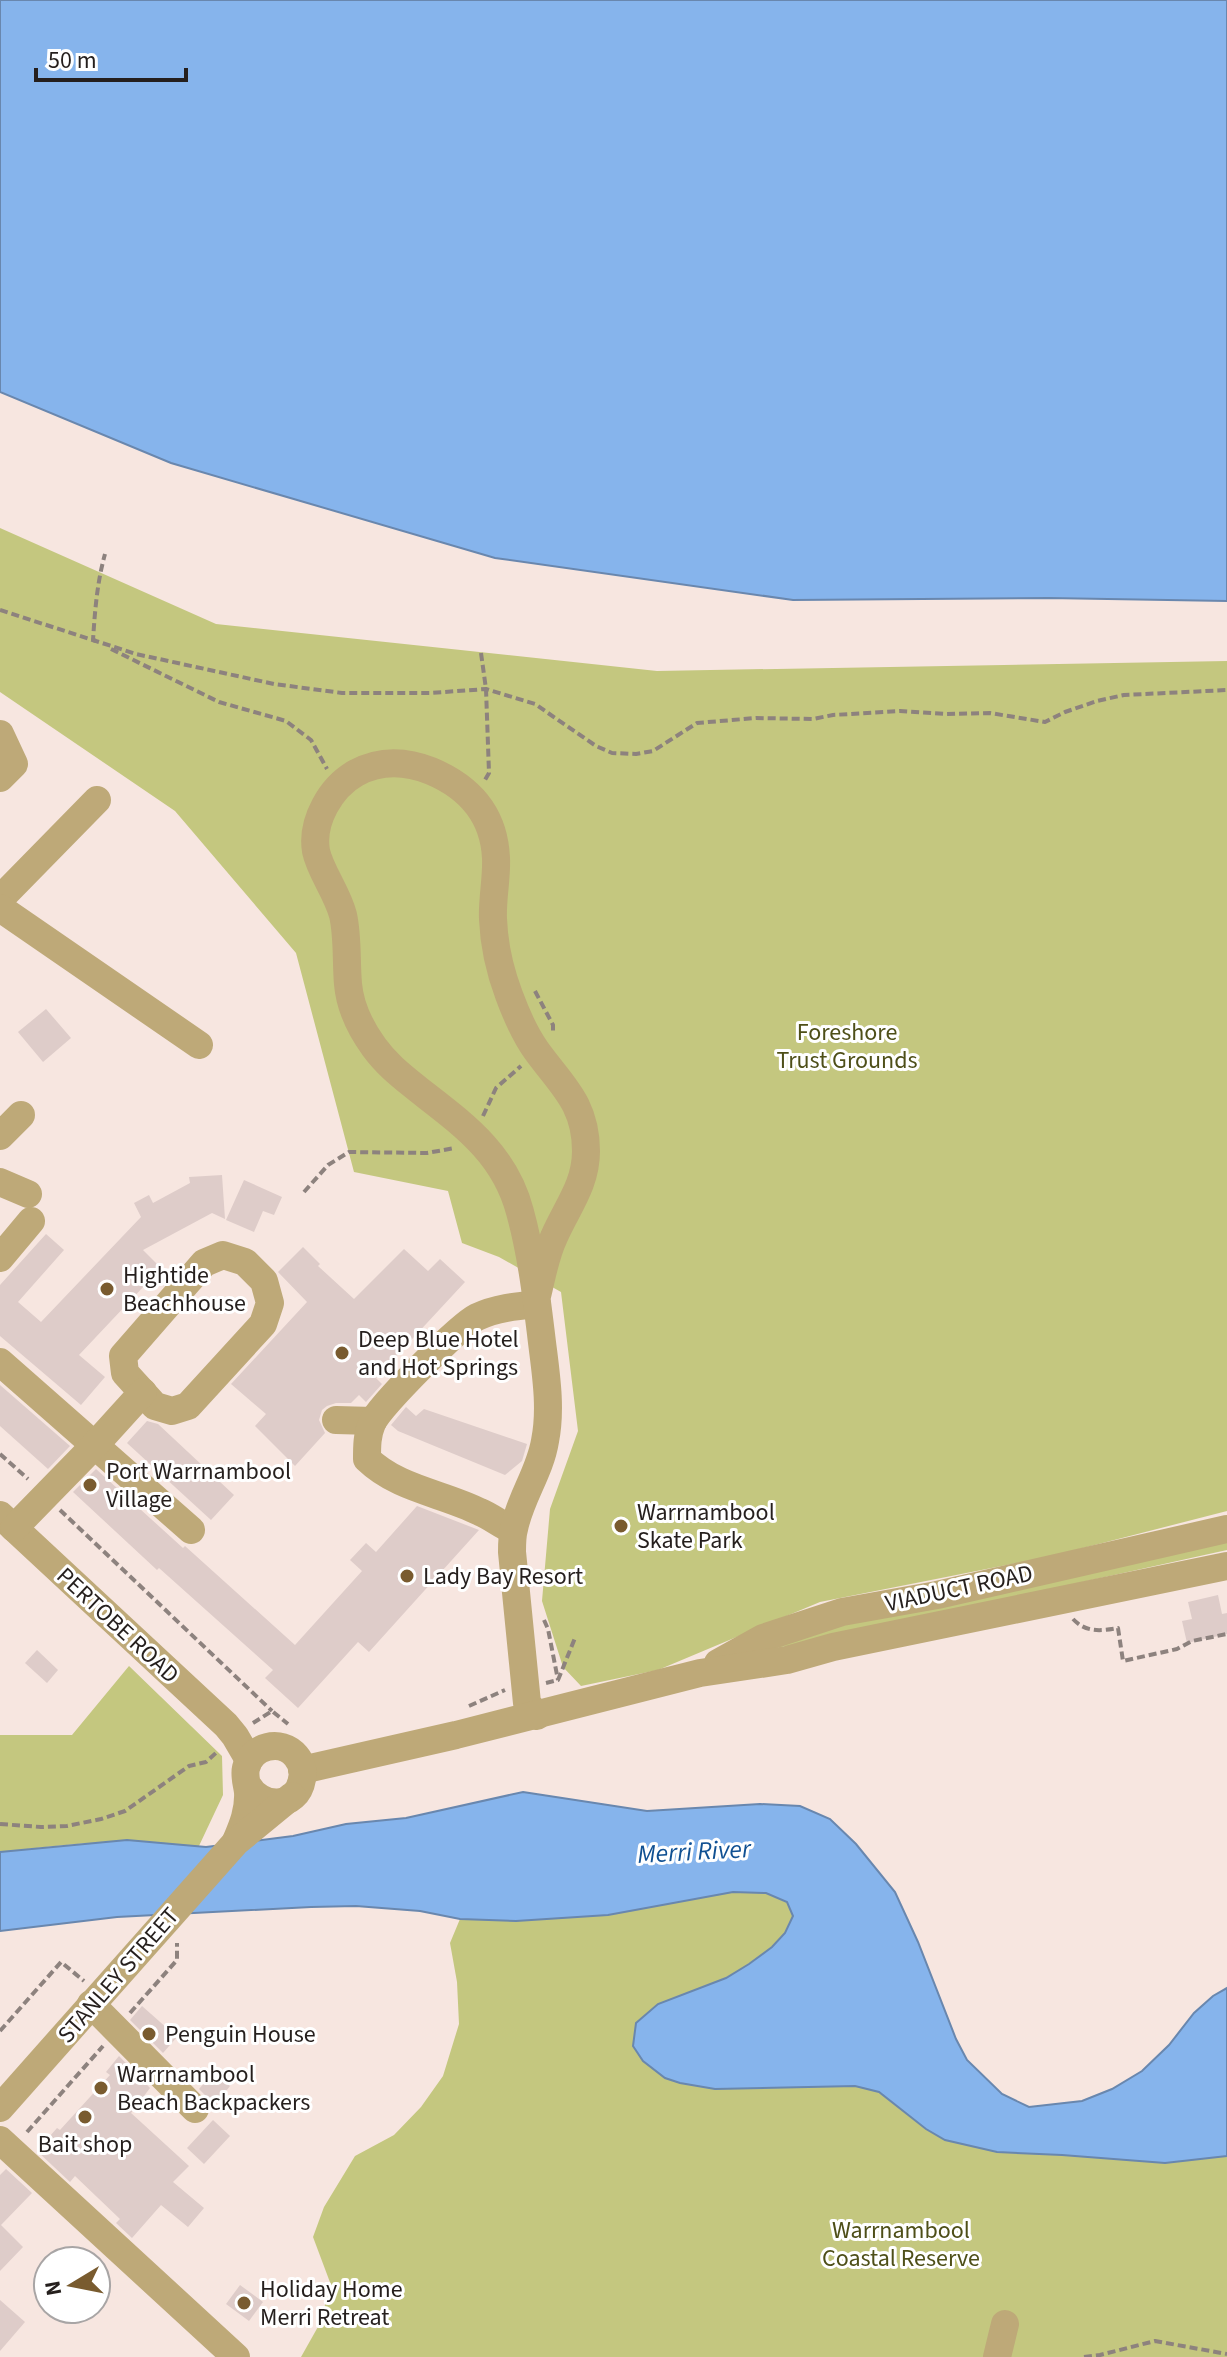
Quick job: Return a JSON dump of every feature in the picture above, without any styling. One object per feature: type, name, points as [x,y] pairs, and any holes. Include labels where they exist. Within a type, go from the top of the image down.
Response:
[{"type":"street","points":[[0,734],[14,764],[0,778]]},
{"type":"street","points":[[537,1300],[546,1255],[585,1171],[584,1129],[574,1100],[527,1036],[506,988],[496,951],[493,918],[496,864],[485,791],[466,791],[453,780],[408,764],[386,763],[361,770],[337,787],[322,811],[316,839],[316,852],[343,916],[347,983],[357,1019],[385,1061],[461,1122],[485,1145],[505,1171],[516,1198],[537,1300],[548,1390],[545,1443],[513,1530],[512,1552],[527,1703],[537,1716]]},
{"type":"street","points":[[0,899],[97,800]]},
{"type":"street","points":[[0,908],[199,1045]]},
{"type":"street","points":[[0,1136],[21,1115]]},
{"type":"street","points":[[0,1182],[30,1208],[0,1258]]},
{"type":"street","points":[[516,1198],[525,1212],[536,1220],[555,1219],[569,1211]]},
{"type":"street","points":[[223,1255],[245,1262],[264,1281],[270,1303],[263,1324],[188,1406],[172,1411],[155,1406],[143,1392],[125,1373],[123,1356],[204,1263],[223,1255]]},
{"type":"street","points":[[513,1530],[480,1511],[404,1484],[379,1471],[367,1459],[367,1440],[373,1421],[463,1326],[476,1317],[537,1300]]},
{"type":"street","points":[[0,1362],[191,1530]]},
{"type":"street","points":[[7,1522],[46,1496],[143,1392]]},
{"type":"street","points":[[336,1420],[373,1421]]},
{"type":"street","name":"PERTOBE ROAD","points":[[7,1522],[235,1736],[254,1764]]},
{"type":"street","name":"VIADUCT ROAD","points":[[700,1673],[763,1638],[842,1612],[937,1595],[1227,1529]]},
{"type":"street","name":"VIADUCT ROAD","points":[[297,1783],[700,1673],[787,1660],[833,1647],[1227,1566]]},
{"type":"street","points":[[517,1607],[541,1685],[542,1699],[537,1716]]},
{"type":"street","points":[[282,1747],[290,1750],[296,1756],[297,1783],[276,1803],[266,1802],[251,1792],[254,1764],[282,1747]]},
{"type":"street","name":"STANLEY STREET","points":[[236,1842],[247,1814],[254,1764]]},
{"type":"street","name":"STANLEY STREET","points":[[0,2108],[96,1999],[170,1930],[236,1842],[297,1783]]},
{"type":"street","points":[[96,1999],[117,2030],[195,2109]]},
{"type":"street","points":[[5,2145],[236,2357]]},
{"type":"street","points":[[997,2357],[1005,2324]]},
{"type":"path","points":[[93,640],[98,580],[105,554]]},
{"type":"path","points":[[0,610],[136,654],[258,681],[342,693],[430,693],[486,689],[535,704],[596,746],[612,753],[653,751],[697,723],[756,718],[813,719],[900,711],[990,713],[1045,722],[1097,701],[1124,695],[1227,690]]},
{"type":"path","points":[[93,640],[219,702],[286,721],[311,740],[337,787]]},
{"type":"path","points":[[481,653],[486,689],[489,773],[485,791]]},
{"type":"path","points":[[479,774],[485,791]]},
{"type":"path","points":[[534,990],[553,1025],[554,1040]]},
{"type":"path","points":[[0,1454],[272,1711]]},
{"type":"path","points":[[1056,1602],[1078,1625],[1095,1632],[1118,1628],[1123,1661],[1227,1634]]},
{"type":"path","points":[[541,1685],[558,1680],[575,1638]]},
{"type":"path","points":[[0,1824],[67,1826],[125,1811],[189,1766],[206,1762],[235,1736]]},
{"type":"path","points":[[5,2145],[117,2030],[177,1960],[170,1930]]},
{"type":"path","points":[[1,2030],[61,1962],[96,1999]]},
{"type":"path","points":[[1084,2357],[1155,2341],[1227,2354]]},
{"type":"green space","name":"Foreshore Trust Grounds","points":[[0,528],[216,624],[657,671],[1227,661],[1227,1511],[1052,1556],[820,1602],[658,1670],[581,1686],[563,1667],[542,1601],[550,1509],[578,1431],[561,1292],[499,1257],[462,1243],[448,1191],[354,1172],[296,953],[175,811],[0,692]]},
{"type":"green space","points":[[1227,1534],[1227,1550],[808,1643],[735,1654],[761,1645]]},
{"type":"green space","points":[[129,1666],[222,1756],[223,1795],[198,1848],[124,1842],[0,1852],[0,1735],[72,1735]]},
{"type":"green space","name":"Warrnambool Coastal Reserve","points":[[733,1892],[766,1893],[787,1902],[793,1916],[785,1933],[767,1952],[744,1968],[694,1992],[715,2089],[855,2086],[879,2092],[926,2129],[997,2152],[1227,2156],[1227,2357],[301,2357],[319,2325],[331,2285],[313,2237],[324,2207],[355,2156],[394,2135],[421,2107],[443,2076],[459,2024],[457,1982],[450,1943],[460,1919],[516,1921],[608,1915]]},
{"type":"water","points":[[0,0],[1227,0],[1227,601],[1048,598],[793,600],[495,558],[171,463],[0,392]]},
{"type":"water","name":"Merri River","points":[[523,1792],[647,1811],[760,1804],[800,1806],[830,1819],[856,1844],[895,1892],[967,2060],[1002,2094],[1029,2107],[1082,2101],[1112,2089],[1142,2071],[1169,2045],[1194,2013],[1227,1988],[1227,2156],[1165,2163],[997,2152],[945,2140],[879,2092],[855,2086],[715,2089],[665,2078],[643,2061],[633,2046],[636,2023],[658,2004],[726,1978],[772,1947],[785,1933],[793,1916],[787,1902],[766,1893],[733,1892],[608,1915],[516,1921],[460,1919],[420,1911],[356,1906],[117,1917],[0,1931],[0,1852],[127,1840],[206,1847],[293,1836],[346,1824],[406,1818]]},
{"type":"building","points":[[46,1009],[71,1038],[43,1062],[18,1032]]},
{"type":"building","points":[[222,1175],[225,1219],[212,1213],[143,1250],[161,1268],[79,1355],[105,1377],[81,1405],[0,1336],[0,1285],[46,1234],[64,1250],[18,1302],[41,1322],[141,1217],[134,1203],[149,1195],[153,1203],[190,1183],[189,1177]]},
{"type":"building","points":[[244,1180],[282,1197],[274,1215],[263,1211],[254,1232],[226,1220]]},
{"type":"building","points":[[303,1247],[320,1264],[318,1266],[354,1299],[404,1249],[428,1271],[440,1259],[465,1282],[376,1378],[382,1384],[366,1402],[359,1395],[351,1403],[336,1403],[322,1410],[319,1420],[325,1433],[295,1466],[255,1426],[266,1414],[231,1384],[307,1302],[278,1272]]},
{"type":"building","points":[[0,1385],[70,1446],[48,1469],[0,1426]]},
{"type":"building","points":[[406,1407],[416,1416],[424,1409],[527,1444],[522,1461],[505,1475],[398,1431],[391,1425]]},
{"type":"building","points":[[147,1421],[158,1424],[234,1495],[211,1520],[127,1443]]},
{"type":"building","points":[[96,1469],[295,1645],[362,1571],[350,1560],[366,1543],[376,1552],[417,1506],[479,1530],[369,1652],[358,1642],[298,1708],[265,1678],[273,1670],[159,1568],[157,1570],[73,1492]]},
{"type":"building","points":[[1218,1595],[1222,1614],[1227,1613],[1227,1634],[1187,1643],[1182,1621],[1192,1619],[1188,1602]]},
{"type":"building","points":[[37,1650],[58,1670],[47,1683],[25,1663]]},
{"type":"building","points":[[142,2006],[177,2037],[163,2053],[130,2020]]},
{"type":"building","points":[[119,2056],[150,2088],[131,2113],[189,2166],[173,2182],[204,2208],[188,2227],[161,2205],[132,2238],[116,2223],[120,2219],[75,2176],[70,2182],[37,2151],[110,2075],[106,2072]]},
{"type":"building","points":[[213,2073],[230,2086],[212,2109],[208,2098],[199,2089]]},
{"type":"building","points":[[213,2120],[230,2136],[204,2164],[187,2148]]},
{"type":"building","points":[[6,2169],[32,2193],[1,2225],[23,2247],[0,2271],[0,2175]]},
{"type":"building","name":"Holiday Home Merri Retreat","points":[[240,2285],[263,2302],[249,2321],[226,2304]]},
{"type":"building","points":[[0,2300],[25,2322],[0,2351]]},
{"type":"place","name":"Hightide Beachhouse","points":[[107,1289]]},
{"type":"place","name":"Deep Blue Hotel and Hot Springs","points":[[342,1353]]},
{"type":"place","name":"Port Warrnambool Village","points":[[90,1485]]},
{"type":"place","name":"Warrnambool Skate Park","points":[[621,1526]]},
{"type":"place","name":"Lady Bay Resort","points":[[407,1576]]},
{"type":"place","name":"Penguin House","points":[[149,2034]]},
{"type":"place","name":"Warrnambool Beach Backpackers","points":[[101,2088]]},
{"type":"place","name":"Bait shop","points":[[85,2117]]},
{"type":"place","name":"Holiday Home Merri Retreat","points":[[244,2303]]}]
